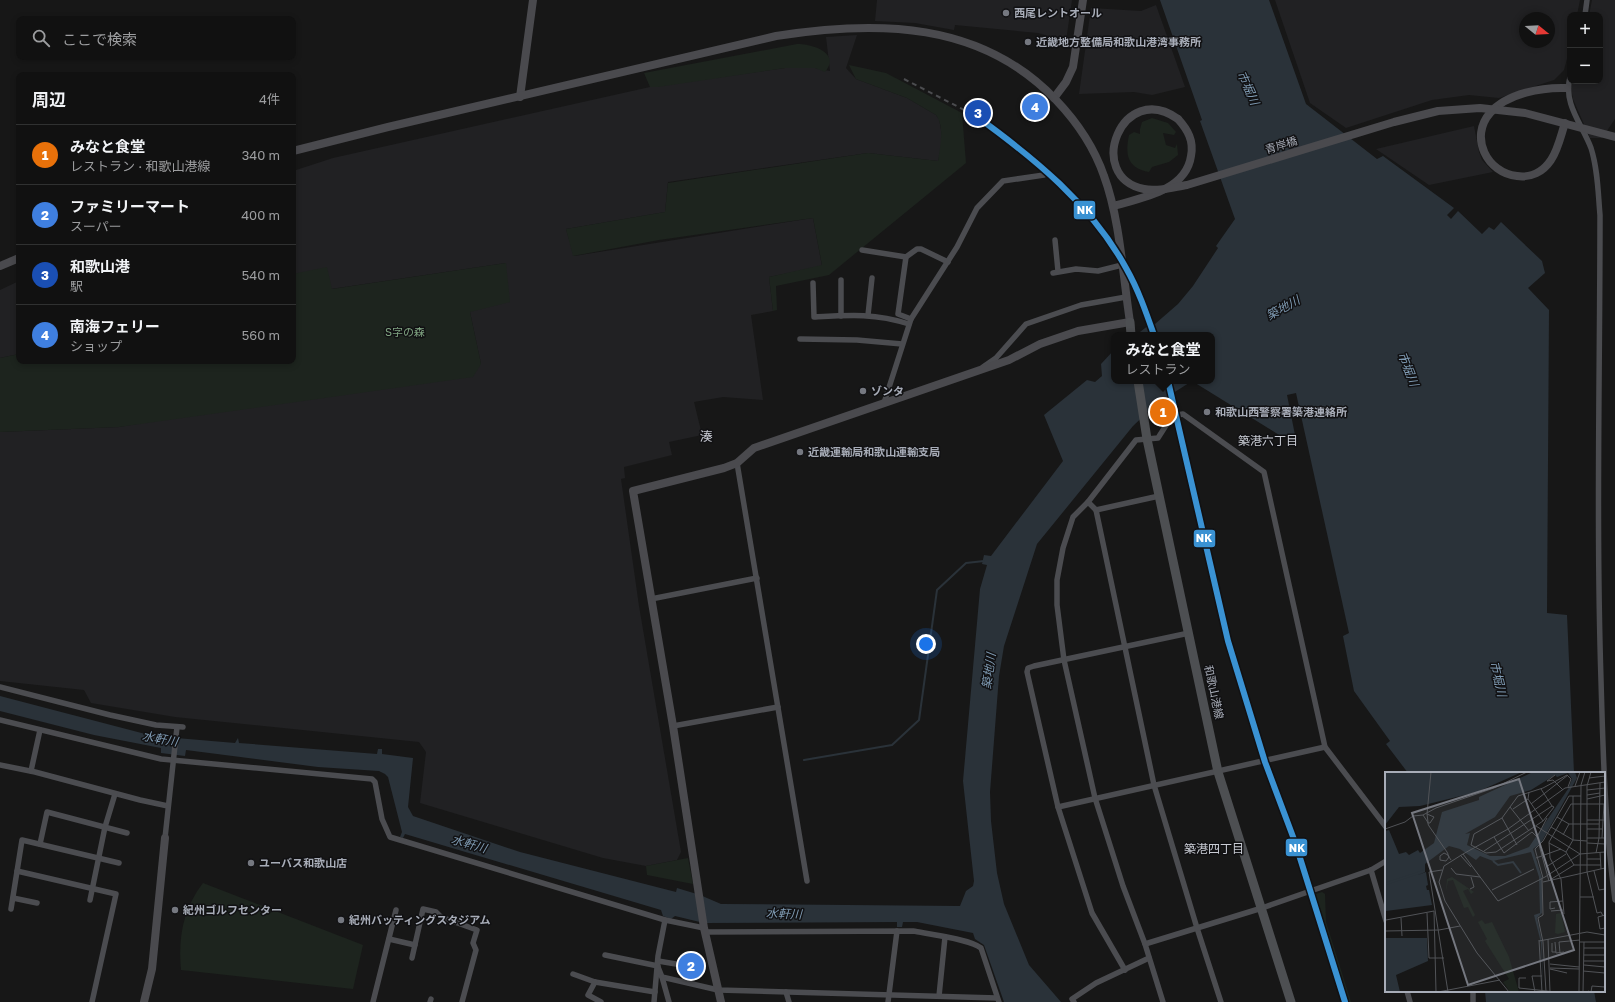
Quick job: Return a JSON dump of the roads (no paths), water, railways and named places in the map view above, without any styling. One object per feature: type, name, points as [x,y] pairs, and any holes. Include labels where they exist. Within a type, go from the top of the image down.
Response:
[{"type":"main road","points":[[1130,322],[1131,332]]},
{"type":"main road","name":"和歌山港線","points":[[1138,384],[1146,439],[1218,772],[1291,1002]]},
{"type":"street","points":[[520,97],[533,0]]},
{"type":"street","points":[[1054,98],[1064,86],[1073,67],[1083,0]]},
{"type":"street","points":[[1585,12],[1587,0]]},
{"type":"street","points":[[296,150],[327,141],[776,36],[823,30],[862,28],[928,32],[970,43],[990,51],[1015,65],[1054,98],[1077,125],[1090,144],[1104,175],[1113,206],[1130,322],[1078,331],[1040,344],[1009,360],[976,372],[754,448],[737,463],[724,468],[633,491],[673,726],[704,928],[721,1002]]},
{"type":"street","points":[[1568,84],[1568,98],[1591,148],[1597,176],[1600,215],[1597,465],[1599,608],[1605,772]]},
{"type":"street","points":[[1565,123],[1553,158],[1548,165],[1537,173],[1523,177],[1505,173],[1490,163],[1482,147],[1480,137],[1482,126],[1490,112],[1506,101],[1520,95],[1543,89],[1567,88]]},
{"type":"street","name":"青岸橋","points":[[1113,206],[1154,194],[1175,182],[1184,174],[1191,158],[1192,146],[1187,130],[1178,119],[1165,112],[1153,110],[1136,113],[1126,120],[1117,133],[1113,147],[1117,168],[1125,179],[1138,187],[1152,190],[1187,185],[1438,110],[1480,108],[1502,109],[1525,113],[1615,137]]},
{"type":"street","points":[[884,403],[910,322],[948,262],[977,208],[1001,182],[1044,175]]},
{"type":"street","points":[[1055,240],[1055,272],[1076,269],[1098,271],[1122,265]]},
{"type":"street","points":[[862,250],[906,257],[918,249],[921,249],[948,262]]},
{"type":"street","points":[[906,257],[898,314],[910,322]]},
{"type":"street","points":[[0,266],[16,259]]},
{"type":"street","points":[[868,315],[872,278]]},
{"type":"street","points":[[841,280],[841,316]]},
{"type":"street","points":[[814,283],[813,316],[868,315],[910,322]]},
{"type":"street","points":[[976,372],[996,358],[1026,324],[1081,305],[1126,297]]},
{"type":"street","points":[[800,339],[857,340],[902,344]]},
{"type":"street","points":[[1163,1002],[1145,944],[1123,886],[1095,798],[1064,660],[1057,605],[1057,580],[1072,517],[1088,502],[1136,440],[1158,438],[1172,416],[1183,414],[1264,472],[1326,747],[1385,826]]},
{"type":"street","points":[[737,463],[806,880]]},
{"type":"street","points":[[1096,510],[1159,496]]},
{"type":"street","points":[[1088,502],[1096,510],[1154,785],[1221,1002]]},
{"type":"street","points":[[651,599],[757,578]]},
{"type":"street","points":[[1126,970],[1092,913],[1058,807],[1027,672],[1028,668],[1034,666],[1189,633]]},
{"type":"street","points":[[0,687],[110,715],[156,725],[180,727],[174,757],[168,806],[152,969],[144,1002]]},
{"type":"street","points":[[673,726],[778,707]]},
{"type":"street","points":[[0,720],[161,758],[174,757],[372,779],[376,782],[382,819],[390,837],[665,920],[704,928],[913,931],[977,945],[981,948],[998,1000],[888,994],[718,990],[662,977]]},
{"type":"street","points":[[31,771],[40,730]]},
{"type":"street","points":[[1058,807],[1326,747]]},
{"type":"street","points":[[0,765],[31,771],[116,794],[168,806]]},
{"type":"street","points":[[1605,776],[1615,900]]},
{"type":"street","points":[[90,900],[105,828],[116,794]]},
{"type":"street","points":[[40,844],[47,812],[127,833]]},
{"type":"street","points":[[11,909],[22,840],[119,863]]},
{"type":"street","points":[[1145,944],[1262,908],[1371,870],[1385,862]]},
{"type":"street","points":[[1371,870],[1385,918]]},
{"type":"street","points":[[17,871],[116,894],[92,1002]]},
{"type":"street","points":[[13,898],[37,903]]},
{"type":"street","points":[[412,958],[423,909],[436,912],[441,917],[477,930],[473,942],[476,950],[462,1002]]},
{"type":"street","points":[[373,1002],[396,910]]},
{"type":"street","points":[[654,1002],[665,920]]},
{"type":"street","points":[[888,1002],[897,931]]},
{"type":"street","points":[[939,996],[945,937]]},
{"type":"street","points":[[389,939],[415,945]]},
{"type":"street","points":[[605,955],[658,965],[682,966]]},
{"type":"street","points":[[1074,1002],[1072,999],[1096,983],[1149,958]]},
{"type":"street","points":[[658,965],[669,1002]]},
{"type":"street","points":[[573,974],[595,982],[655,992]]},
{"type":"street","points":[[595,982],[588,995],[598,1001]]},
{"type":"street","points":[[786,992],[789,1002]]},
{"type":"street","points":[[1407,992],[1410,1002]]},
{"type":"water","points":[[1160,0],[1269,0],[1306,104],[1377,159],[1383,156],[1454,208],[1447,215],[1451,219],[1458,211],[1482,234],[1489,227],[1494,230],[1501,222],[1542,261],[1545,273],[1528,288],[1549,310],[1547,613],[1567,615],[1574,772],[1407,772],[1386,744],[1390,741],[1354,691],[1343,636],[1349,633],[1296,393],[1287,395],[1295,435],[1284,438],[1197,384],[1215,384],[1215,332],[1140,332],[1153,322],[1155,324],[1178,304],[1193,286],[1218,248],[1216,246],[1235,219],[1200,121],[1202,120]]},
{"type":"water","points":[[1111,353],[1111,384],[1187,384],[1156,404],[1133,426],[1037,544],[1004,646],[999,676],[990,792],[991,821],[997,873],[1004,904],[1029,965],[1061,1002],[1004,1002],[984,945],[975,939],[973,933],[917,922],[903,922],[902,927],[897,927],[897,922],[704,923],[675,916],[671,919],[663,916],[661,910],[405,834],[403,838],[400,837],[402,832],[388,777],[379,771],[318,767],[186,750],[185,756],[161,753],[161,748],[94,735],[0,711],[0,696],[153,736],[235,743],[238,738],[239,743],[377,754],[378,749],[382,749],[382,754],[413,758],[408,807],[413,816],[520,852],[676,892],[677,888],[700,895],[721,904],[960,906],[966,891],[973,886],[974,881],[963,781],[980,589],[987,565],[982,564],[984,555],[991,556],[1063,461],[1044,415],[1087,380],[1095,382],[1102,376],[1101,364]]},
{"type":"water","points":[[1485,992],[1594,992],[1596,1002],[1486,1002]]},
{"type":"waterway","points":[[804,760],[892,745],[919,720],[937,590],[966,563],[984,561]]},
{"type":"railway","points":[[904,79],[976,116]]},
{"type":"place","name":"西尾レントオール","points":[[1006,13]]},
{"type":"place","name":"近畿地方整備局和歌山港湾事務所","points":[[1028,42]]},
{"type":"place","name":"南海フェリー","points":[[1035,107]]},
{"type":"place","name":"和歌山港","points":[[978,113]]},
{"type":"place","name":"ゾンタ","points":[[863,391]]},
{"type":"place","name":"みなと食堂","points":[[1163,412]]},
{"type":"place","name":"和歌山西警察署築港連絡所","points":[[1207,412]]},
{"type":"place","name":"近畿運輸局和歌山運輸支局","points":[[800,452]]},
{"type":"place","name":"ユーバス和歌山店","points":[[251,863]]},
{"type":"place","name":"紀州ゴルフセンター","points":[[175,910]]},
{"type":"place","name":"紀州バッティングスタジアム","points":[[341,920]]},
{"type":"place","name":"ファミリーマート","points":[[691,966]]},
{"type":"district","name":"湊","points":[[706,436]]},
{"type":"district","name":"築港六丁目","points":[[1268,441]]},
{"type":"district","name":"築港四丁目","points":[[1214,849]]},
{"type":"water label","name":"市堀川","points":[[1248,88]]},
{"type":"water label","name":"築地川","points":[[1283,308]]},
{"type":"water label","name":"市堀川","points":[[1408,369]]},
{"type":"water label","name":"築地川","points":[[989,671]]},
{"type":"water label","name":"市堀川","points":[[1498,679]]},
{"type":"water label","name":"水軒川","points":[[160,739]]},
{"type":"water label","name":"水軒川","points":[[469,844]]},
{"type":"water label","name":"水軒川","points":[[784,914]]},
{"type":"park label","name":"S字の森","points":[[405,332]]}]
